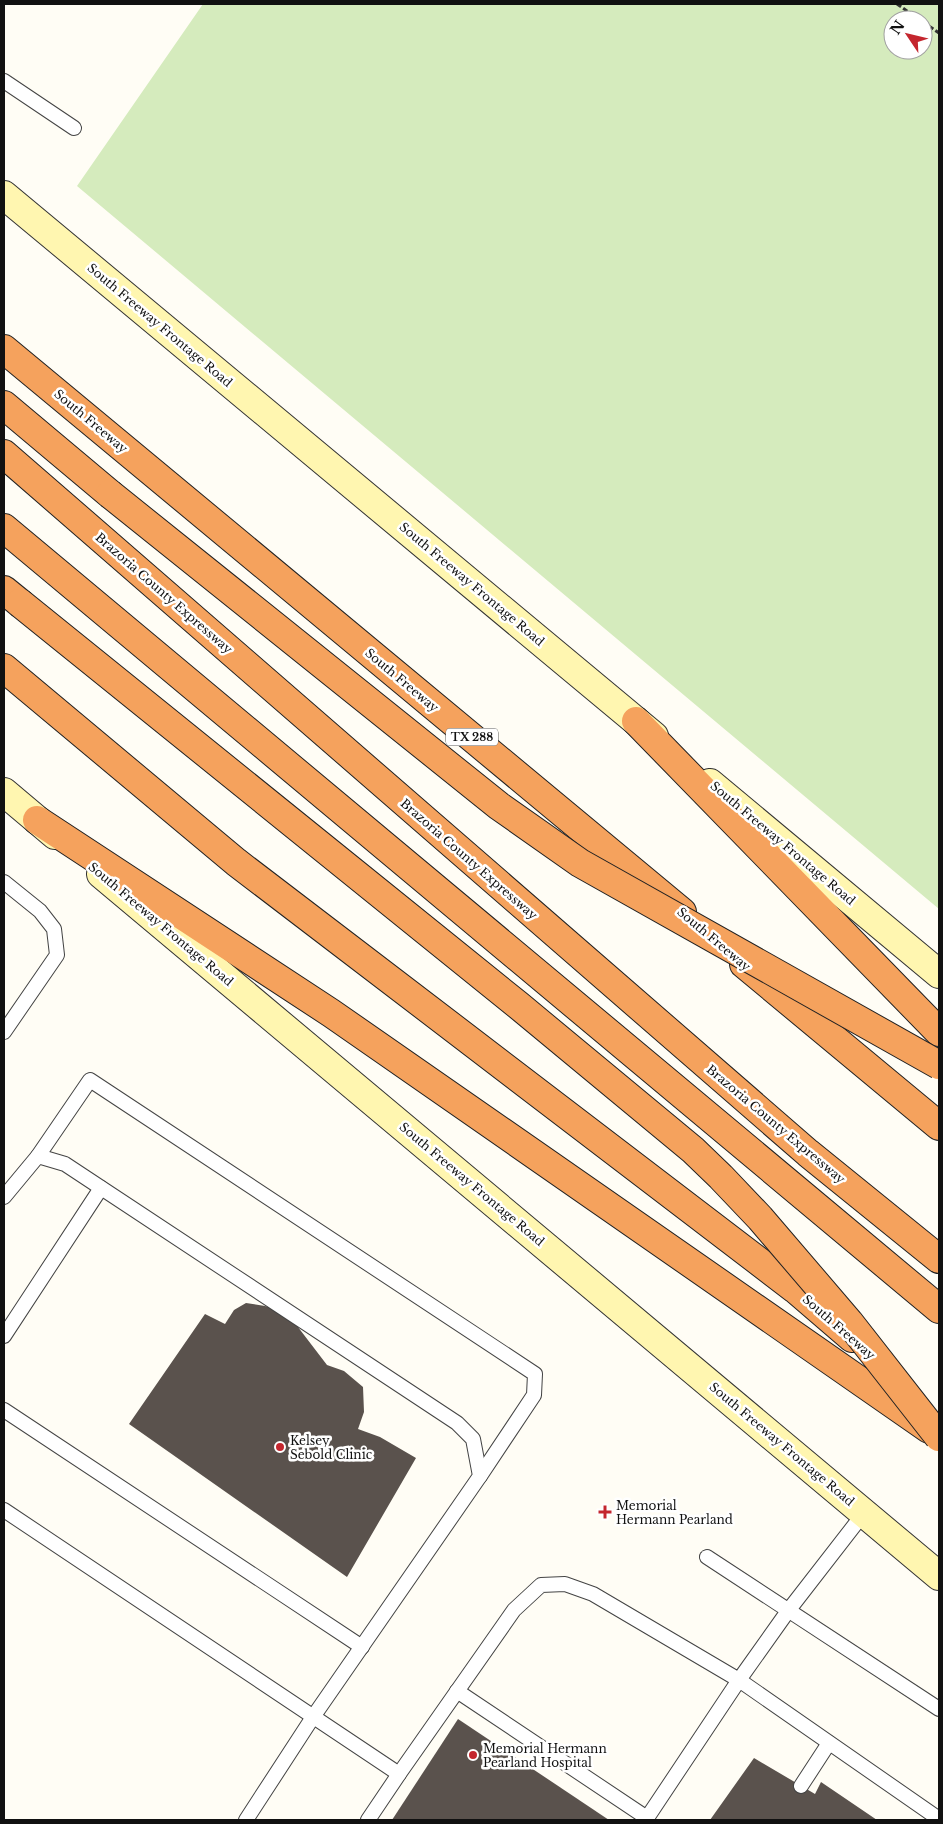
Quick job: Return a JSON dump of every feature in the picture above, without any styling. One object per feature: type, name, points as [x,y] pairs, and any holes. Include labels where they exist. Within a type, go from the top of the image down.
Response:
[{"type":"highway","name":"South Freeway","points":[[4,349],[939,1126]]},
{"type":"highway","points":[[4,406],[110,494],[499,806],[580,863],[939,1065]]},
{"type":"highway","name":"Brazoria County Expressway","points":[[4,454],[808,1153],[939,1259]]},
{"type":"highway","points":[[4,528],[939,1309]]},
{"type":"highway","points":[[12,597],[518,1005],[693,1150],[721,1176],[760,1218],[849,1322],[939,1437]]},
{"type":"highway","name":"South Freeway","points":[[4,668],[236,862],[796,1289],[939,1415]]},
{"type":"highway","points":[[636,721],[939,1032]]},
{"type":"highway","points":[[37,820],[331,1013],[939,1437]]},
{"type":"main road","name":"South Freeway Frontage Road","points":[[4,195],[939,974]]},
{"type":"main road","name":"South Freeway Frontage Road","points":[[4,792],[939,1576]]},
{"type":"lane","points":[[4,81],[74,128]]},
{"type":"lane","points":[[4,882],[40,911],[54,929],[57,955],[4,1032]]},
{"type":"lane","points":[[4,1197],[38,1156],[90,1080],[535,1374],[534,1395],[246,1820]]},
{"type":"lane","points":[[38,1156],[65,1164],[457,1423],[473,1439],[480,1476]]},
{"type":"lane","points":[[4,1336],[101,1188]]},
{"type":"lane","points":[[4,1410],[362,1647]]},
{"type":"lane","points":[[4,1510],[399,1774]]},
{"type":"lane","points":[[457,1691],[649,1819],[739,1680],[788,1610],[864,1513]]},
{"type":"lane","points":[[706,1557],[939,1709]]},
{"type":"lane","points":[[368,1820],[514,1610],[541,1585],[565,1584],[593,1594],[739,1680],[939,1820]]},
{"type":"lane","points":[[801,1786],[829,1743]]},
{"type":"green space","points":[[203,4],[936,4],[939,6],[939,909],[77,186]]},
{"type":"building","name":"Kelsey Sebold Clinic","points":[[246,1303],[265,1306],[288,1314],[327,1365],[344,1371],[363,1387],[364,1412],[358,1429],[380,1437],[416,1458],[347,1577],[129,1424],[205,1314],[225,1324],[234,1310]]},
{"type":"building","name":"Memorial Hermann Pearland Hospital","points":[[458,1719],[609,1820],[392,1820]]},
{"type":"building","points":[[754,1758],[815,1794],[821,1782],[877,1820],[710,1820]]},
{"type":"place","name":"Kelsey Sebold Clinic","points":[[280,1447]]},
{"type":"place","name":"Memorial Hermann Pearland","points":[[605,1512]]},
{"type":"place","name":"Memorial Hermann Pearland Hospital","points":[[473,1755]]}]
